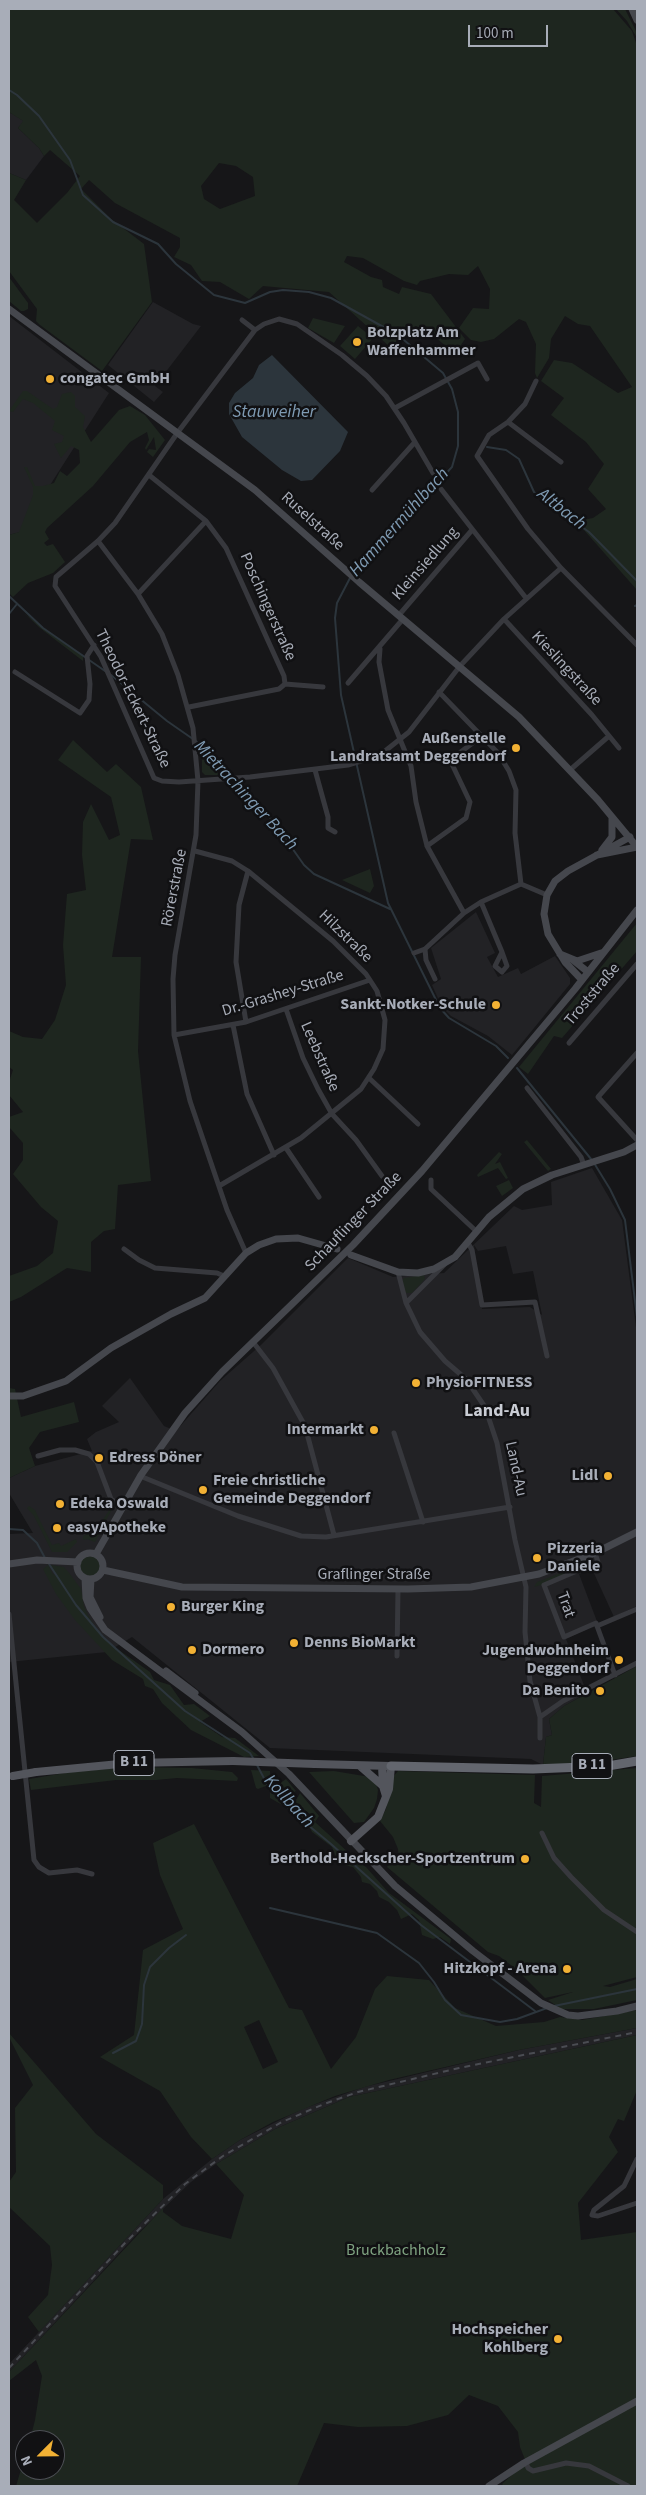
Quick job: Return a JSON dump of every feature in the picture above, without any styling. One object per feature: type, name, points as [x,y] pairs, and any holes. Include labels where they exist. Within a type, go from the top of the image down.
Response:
[{"type":"highway","name":"B 11","points":[[387,1766],[533,1769],[608,1766],[637,1761]]},
{"type":"main road","points":[[632,9],[637,20]]},
{"type":"main road","name":"Ruselstraße","points":[[9,309],[256,490],[345,570],[519,717],[612,816],[637,847]]},
{"type":"main road","points":[[597,855],[612,837],[612,816]]},
{"type":"main road","points":[[582,980],[567,965],[553,944],[545,925],[544,914],[547,895],[555,881],[568,871],[630,838]]},
{"type":"main road","points":[[597,855],[637,847]]},
{"type":"main road","name":"Schauflinger Straße","points":[[96,1554],[140,1476],[186,1413],[253,1342],[348,1251],[422,1171],[582,980],[637,910]]},
{"type":"main road","points":[[571,959],[582,961],[604,952]]},
{"type":"main road","points":[[560,954],[571,959],[588,972]]},
{"type":"main road","points":[[351,1255],[398,1272],[418,1273],[446,1264],[505,1201],[523,1189],[552,1175],[637,1145]]},
{"type":"main road","points":[[9,1396],[23,1396],[66,1381],[111,1348],[171,1314],[205,1298],[246,1253],[260,1245],[289,1237],[337,1249]]},
{"type":"main road","name":"Graflinger Straße","points":[[103,1570],[182,1587],[398,1589],[471,1587],[524,1578],[596,1553],[637,1532]]},
{"type":"main road","points":[[9,1564],[51,1559],[78,1562],[88,1553],[96,1554],[102,1561],[103,1570],[98,1577],[88,1578],[79,1571],[78,1562]]},
{"type":"main road","points":[[88,1578],[86,1598],[96,1619],[105,1630],[187,1692],[200,1699],[242,1732],[290,1774],[395,1886],[433,1919],[551,2009],[568,2015],[578,2016],[617,2011],[637,2006]]},
{"type":"main road","name":"B 11","points":[[11,1777],[36,1772],[130,1763],[233,1761],[387,1766]]},
{"type":"main road","points":[[360,1766],[382,1786],[386,1796]]},
{"type":"main road","points":[[352,1841],[378,1817],[386,1796],[387,1766]]},
{"type":"main road","points":[[382,1786],[387,1766]]},
{"type":"main road","points":[[489,2486],[526,2462],[637,2401]]},
{"type":"street","points":[[242,320],[255,330],[264,324],[279,319],[297,324],[342,355],[367,376],[394,408],[433,473]]},
{"type":"street","name":"Theodor-Eckert-Straße","points":[[198,781],[162,781],[154,778],[110,676],[94,645],[55,586],[56,578],[98,541],[131,503],[178,432],[255,330]]},
{"type":"street","points":[[394,408],[478,363],[488,380]]},
{"type":"street","points":[[536,381],[525,404],[508,422],[489,435],[477,456],[528,529],[561,568],[637,645]]},
{"type":"street","points":[[508,422],[561,462]]},
{"type":"street","points":[[372,490],[416,442]]},
{"type":"street","name":"Poschingerstraße","points":[[149,475],[206,521],[233,560],[284,676],[285,684],[279,688],[189,707]]},
{"type":"street","name":"Kleinsiedlung","points":[[441,489],[526,598]]},
{"type":"street","points":[[138,594],[206,521]]},
{"type":"street","name":"Kleinsiedlung","points":[[348,684],[380,649],[401,617],[472,530]]},
{"type":"street","name":"Rörerstraße","points":[[98,541],[138,594],[165,641],[189,707],[198,781],[195,851],[175,954],[173,979],[174,1035],[182,1076],[219,1186],[246,1253]]},
{"type":"street","points":[[198,781],[350,765],[380,755],[402,740],[460,666],[504,619],[561,568]]},
{"type":"street","name":"Kieslingstraße","points":[[504,619],[619,748]]},
{"type":"street","points":[[15,672],[80,713],[89,700],[90,684],[87,656],[94,645]]},
{"type":"street","points":[[380,649],[379,662],[388,710],[392,723],[402,740],[411,766],[420,822],[427,846],[464,914]]},
{"type":"street","points":[[370,659],[379,662]]},
{"type":"street","points":[[285,684],[323,687]]},
{"type":"street","points":[[439,692],[498,753],[516,790],[515,839],[521,884]]},
{"type":"street","points":[[427,846],[459,826],[466,818],[470,802],[450,760],[482,736]]},
{"type":"street","points":[[570,770],[609,736]]},
{"type":"street","points":[[315,770],[328,817],[328,828],[335,832]]},
{"type":"street","name":"Hilzstraße","points":[[195,851],[232,861],[248,871],[353,959],[370,980],[382,1006],[386,1035],[383,1049],[361,1090],[286,1148],[219,1186]]},
{"type":"street","points":[[246,1022],[236,962],[239,905],[248,871]]},
{"type":"street","points":[[414,953],[424,949],[464,914],[481,902],[521,884],[547,895]]},
{"type":"street","points":[[481,902],[502,952]]},
{"type":"street","points":[[424,949],[426,960],[434,979]]},
{"type":"street","name":"Troststraße","points":[[569,1043],[637,963]]},
{"type":"street","name":"Dr.-Grashey-Straße","points":[[174,1035],[246,1022],[370,980]]},
{"type":"street","name":"Leebstraße","points":[[286,1009],[303,1058],[332,1114]]},
{"type":"street","points":[[233,1025],[247,1094],[274,1155]]},
{"type":"street","points":[[637,1053],[598,1097],[637,1140]]},
{"type":"street","points":[[369,1078],[418,1124]]},
{"type":"street","points":[[526,1088],[580,1157],[589,1163]]},
{"type":"street","points":[[332,1114],[356,1140],[382,1176]]},
{"type":"street","points":[[286,1148],[320,1197]]},
{"type":"street","points":[[431,1180],[431,1189],[476,1231]]},
{"type":"street","points":[[468,1242],[472,1250],[482,1305],[535,1302],[547,1356]]},
{"type":"street","points":[[124,1249],[139,1260],[155,1268],[217,1273],[224,1276]]},
{"type":"street","points":[[406,1302],[446,1264]]},
{"type":"street","name":"Land-Au","points":[[398,1272],[406,1302],[420,1332],[446,1361],[466,1379],[485,1407],[498,1443],[514,1540],[524,1578]]},
{"type":"street","points":[[253,1342],[273,1368],[305,1426],[334,1535]]},
{"type":"street","points":[[394,1433],[406,1476],[423,1522]]},
{"type":"street","points":[[38,1456],[60,1450],[76,1450],[89,1454],[97,1462],[111,1499],[122,1507]]},
{"type":"street","points":[[140,1476],[282,1532],[300,1536],[334,1535],[510,1507]]},
{"type":"street","name":"Trat","points":[[596,1553],[598,1562],[544,1585],[564,1637],[596,1623]]},
{"type":"street","points":[[524,1578],[526,1603],[525,1632],[530,1681],[540,1717],[540,1738]]},
{"type":"street","points":[[396,1656],[398,1589]]},
{"type":"street","name":"Trat","points":[[615,1675],[597,1626],[637,1609]]},
{"type":"street","points":[[9,1614],[34,1860],[39,1867],[49,1873],[77,1870],[92,1874]]},
{"type":"street","points":[[540,1717],[562,1701],[637,1663]]},
{"type":"street","points":[[542,1833],[554,1858],[571,1878],[604,1910],[637,1932]]},
{"type":"street","points":[[637,2159],[624,2186],[594,2210],[592,2215],[598,2216],[637,2203]]},
{"type":"street","points":[[526,2462],[528,2468],[533,2471],[566,2463],[589,2466],[628,2486]]},
{"type":"shaded area","points":[[9,112],[24,121],[18,128],[39,148],[44,156],[26,180],[9,173]]},
{"type":"shaded area","points":[[153,302],[193,324],[201,326],[155,386],[163,392],[154,402],[108,365]]},
{"type":"shaded area","points":[[9,316],[109,393],[20,532],[9,535]]},
{"type":"shaded area","name":"Sankt-Notker-Schule","points":[[476,912],[495,953],[487,957],[498,977],[518,968],[521,974],[555,956],[570,978],[570,984],[512,1055],[488,1036],[451,1016],[442,1007],[432,985],[441,979],[431,948]]},
{"type":"shaded area","points":[[592,1168],[622,1220],[637,1335],[637,1606],[614,1617],[592,1569],[579,1574],[598,1624],[566,1639],[587,1693],[564,1706],[549,1719],[552,1735],[546,1737],[543,1765],[531,1759],[270,1748],[132,1637],[107,1652],[9,1662],[9,1534],[33,1533],[9,1493],[9,1478],[35,1466],[92,1451],[87,1439],[96,1432],[119,1422],[102,1406],[130,1378],[164,1426],[176,1431],[220,1381],[262,1344],[348,1258],[393,1277],[444,1273],[514,1206],[522,1210],[552,1205],[551,1182]],"holes":[[[474,1245],[478,1251],[506,1246],[513,1274],[533,1271],[542,1315],[530,1307],[482,1309]]]},
{"type":"shaded area","points":[[637,2028],[637,2035],[349,2097],[275,2129],[216,2164],[191,2182],[137,2234],[9,2372],[9,2364],[163,2199],[212,2159],[240,2140],[302,2109],[364,2087],[519,2050]]},
{"type":"green space","points":[[9,9],[613,9],[632,31],[637,46],[637,590],[578,521],[593,518],[606,509],[588,489],[604,464],[586,442],[551,415],[564,398],[541,381],[554,360],[572,363],[618,393],[632,387],[590,326],[578,324],[565,316],[551,339],[549,358],[537,378],[535,373],[536,344],[526,322],[519,319],[494,339],[481,342],[471,340],[459,328],[473,308],[489,309],[490,289],[478,266],[468,275],[449,274],[420,281],[417,285],[404,281],[363,258],[347,256],[344,262],[371,277],[382,280],[383,287],[399,294],[402,287],[431,294],[465,339],[455,354],[435,337],[416,326],[390,347],[329,292],[263,286],[249,299],[220,282],[202,281],[191,265],[174,257],[180,247],[180,238],[115,203],[89,180],[81,189],[110,218],[144,244],[152,302],[102,371],[36,321],[37,309],[9,271],[9,173],[26,180],[14,200],[37,223],[67,193],[80,176],[50,150],[44,156],[39,148],[18,128],[23,121],[9,112]],"holes":[[[219,163],[236,166],[253,177],[255,196],[220,209],[204,199],[201,186]]]},
{"type":"green space","points":[[616,9],[625,9],[637,33],[637,38],[627,21]]},
{"type":"green space","points":[[9,277],[28,303],[28,309],[21,311],[9,301]]},
{"type":"green space","points":[[313,318],[345,326],[334,343],[308,328]]},
{"type":"green space","name":"Bolzplatz Am Waffenhammer","points":[[358,326],[373,338],[355,359],[340,346]]},
{"type":"green space","points":[[23,391],[27,391],[53,409],[57,407],[62,394],[71,392],[75,396],[75,407],[85,416],[83,427],[91,442],[119,410],[130,406],[145,415],[165,440],[153,457],[147,452],[149,449],[156,450],[154,437],[146,450],[145,448],[149,440],[147,432],[130,442],[93,486],[47,528],[45,532],[49,539],[44,543],[47,546],[53,544],[65,562],[53,573],[28,583],[13,597],[9,593],[9,535],[19,532],[33,495],[33,487],[24,467],[27,467],[35,486],[43,486],[54,483],[60,471],[67,476],[80,463],[79,450],[71,446],[61,458],[54,444],[62,442],[64,436],[52,430],[55,421],[33,403],[23,399],[13,412],[9,411]]},
{"type":"green space","points":[[24,613],[55,637],[83,655],[83,661],[40,628]]},
{"type":"green space","points":[[73,740],[107,772],[116,764],[141,787],[153,840],[131,839],[112,957],[141,957],[138,1051],[151,1181],[118,1185],[115,1229],[104,1231],[91,1242],[91,1272],[67,1268],[21,1297],[9,1302],[9,1276],[37,1266],[53,1253],[58,1221],[41,1207],[13,1174],[23,1160],[23,1143],[9,1127],[9,1117],[23,1112],[9,1095],[9,1082],[13,1070],[9,1067],[9,1031],[23,1037],[42,1039],[55,1020],[66,985],[63,945],[67,894],[86,890],[82,855],[83,822],[91,804],[109,840],[120,835],[111,797],[58,760]]},
{"type":"green space","points":[[202,750],[229,775],[205,775],[202,772]]},
{"type":"green space","points":[[370,869],[374,886],[370,893],[342,880]]},
{"type":"green space","points":[[637,923],[637,951],[562,1038],[554,1036],[528,1074],[519,1067]]},
{"type":"green space","points":[[527,1140],[551,1169],[548,1171],[524,1142]]},
{"type":"green space","points":[[499,1152],[502,1154],[495,1164],[500,1162],[508,1178],[506,1179],[498,1168],[478,1177],[477,1175]]},
{"type":"green space","points":[[509,1180],[513,1188],[502,1196],[496,1186]]},
{"type":"green space","points":[[424,1275],[425,1279],[412,1293],[406,1293],[402,1281],[404,1278]]},
{"type":"green space","points":[[9,1388],[15,1389],[21,1417],[74,1402],[79,1422],[40,1432],[29,1448],[35,1466],[9,1478]]},
{"type":"green space","points":[[29,1506],[35,1510],[52,1545],[59,1543],[61,1546],[76,1539],[77,1542],[67,1552],[52,1552],[34,1516],[27,1508]]},
{"type":"green space","points":[[110,1509],[111,1511],[95,1542],[87,1539],[83,1540],[83,1536],[96,1530]]},
{"type":"green space","points":[[90,1556],[97,1559],[100,1566],[97,1573],[90,1576],[83,1573],[80,1566],[83,1559]]},
{"type":"green space","points":[[590,1562],[541,1585],[534,1587],[537,1582]]},
{"type":"green space","points":[[48,1565],[53,1574],[57,1576],[51,1565],[64,1567],[70,1574],[81,1589],[84,1606],[100,1635],[150,1672],[154,1680],[170,1685],[184,1705],[194,1704],[210,1716],[200,1722],[222,1737],[235,1738],[259,1756],[244,1757],[191,1730],[162,1703],[153,1689],[145,1686],[143,1679],[112,1660],[75,1620],[56,1594],[43,1569]]},
{"type":"green space","points":[[637,1666],[637,1756],[584,1764],[543,1765],[546,1737],[552,1735],[549,1719],[564,1706]]},
{"type":"green space","points":[[132,1767],[192,1768],[232,1772],[238,1778],[237,1781],[177,1778],[116,1780],[31,1790],[29,1779],[71,1772]]},
{"type":"green space","name":"Berthold-Heckscher-Sportzentrum","points":[[637,1768],[637,1977],[603,1986],[610,1987],[637,1979],[637,2000],[594,2009],[561,2009],[548,2000],[573,1992],[545,1998],[516,1969],[499,1956],[488,1952],[387,1867],[392,1859],[399,1859],[398,1849],[393,1837],[380,1821],[386,1809],[392,1778],[398,1771],[535,1775],[534,1803],[541,1807],[542,1776]]},
{"type":"green space","points":[[251,1770],[270,1771],[271,1784],[256,1788]]},
{"type":"green space","points":[[334,1771],[370,1777],[375,1781],[378,1790],[377,1799],[374,1808],[364,1822],[354,1823],[309,1772]]},
{"type":"green space","points":[[286,1779],[296,1791],[289,1795],[279,1784]]},
{"type":"green space","points":[[276,1790],[288,1798],[290,1803],[284,1806],[270,1798],[270,1791]]},
{"type":"green space","points":[[300,1793],[319,1816],[315,1822],[349,1853],[351,1858],[366,1867],[389,1893],[451,1939],[450,1944],[440,1937],[433,1939],[422,1935],[419,1920],[412,1914],[401,1919],[397,1910],[389,1902],[379,1897],[377,1891],[370,1884],[362,1882],[361,1877],[353,1867],[343,1865],[336,1857],[332,1847],[312,1832],[308,1823],[293,1812],[294,1808],[308,1818],[311,1815],[295,1802]]},
{"type":"green space","points":[[194,1824],[289,2008],[302,2010],[331,2069],[356,2037],[375,1989],[387,1976],[429,1980],[455,2008],[496,2026],[544,2022],[560,2017],[582,2020],[637,2010],[637,2028],[519,2050],[389,2080],[335,2096],[273,2122],[240,2140],[212,2159],[191,2137],[160,2091],[100,2057],[134,2035],[143,1950],[183,1929],[160,1875],[153,1843]],"holes":[[[259,2020],[278,2062],[263,2069],[244,2027]]]},
{"type":"green space","points":[[9,2033],[96,2134],[163,2185],[163,2199],[39,2332],[28,2317],[48,2295],[52,2265],[50,2246],[9,2207],[9,2182],[16,2172],[15,2108],[33,2085],[9,2037]]},
{"type":"green space","name":"Bruckbachholz","points":[[637,2035],[637,2090],[624,2121],[618,2119],[609,2137],[618,2152],[578,2203],[581,2240],[637,2232],[637,2486],[504,2486],[502,2484],[526,2462],[520,2447],[518,2432],[498,2406],[469,2395],[448,2415],[407,2426],[358,2427],[324,2423],[297,2486],[16,2486],[18,2480],[65,2480],[65,2430],[32,2430],[42,2376],[36,2360],[9,2381],[9,2372],[163,2208],[163,2212],[182,2226],[231,2239],[244,2195],[216,2164],[275,2129],[349,2097]]},
{"type":"water","name":"Stauweiher","points":[[272,355],[348,432],[340,451],[312,480],[301,481],[282,470],[242,437],[229,414],[229,403],[235,393],[253,378],[259,365]]},
{"type":"waterway","name":"Hammermühlbach","points":[[9,90],[39,116],[70,160],[83,195],[113,222],[158,244],[176,264],[214,295],[245,303],[270,292],[283,290],[309,292],[331,298],[398,335],[443,373],[452,389],[458,412],[458,446],[452,467],[353,574]]},
{"type":"waterway","name":"Altbach","points":[[487,447],[506,450],[519,459],[534,492],[589,532],[637,581]]},
{"type":"waterway","name":"Hammermühlbach","points":[[350,578],[337,603],[335,618],[341,695],[388,903],[440,1008],[449,1018],[496,1046],[508,1058]]},
{"type":"waterway","name":"Mietrachinger Bach","points":[[9,596],[43,628],[105,671]]},
{"type":"waterway","points":[[9,614],[17,604]]},
{"type":"waterway","name":"Mietrachinger Bach","points":[[111,675],[167,721],[203,746],[218,760],[273,821],[304,865],[314,874],[390,909]]},
{"type":"waterway","name":"Hammermühlbach","points":[[517,1068],[591,1159]]},
{"type":"waterway","name":"Hammermühlbach","points":[[594,1163],[610,1189],[625,1220],[637,1317]]},
{"type":"waterway","name":"Kollbach","points":[[9,1529],[23,1530],[37,1543],[45,1558]]},
{"type":"waterway","name":"Kollbach","points":[[49,1564],[76,1605],[103,1637],[185,1711],[250,1753],[253,1758]]},
{"type":"waterway","name":"Kollbach","points":[[257,1765],[267,1784],[291,1811],[331,1844],[421,1925],[535,2011]]},
{"type":"waterway","points":[[270,1908],[377,1933],[419,1963],[445,2000],[461,2015],[500,2022],[517,2019],[547,2008]]},
{"type":"waterway","points":[[113,2053],[136,2041],[142,2024],[144,1985],[150,1967],[169,1948],[186,1935]]},
{"type":"waterway","name":"Kollbach","points":[[554,2006],[637,1989]]},
{"type":"railway","points":[[9,2368],[125,2243],[185,2184],[223,2156],[282,2122],[358,2092],[459,2068],[637,2032]]},
{"type":"place","name":"Bolzplatz Am Waffenhammer","points":[[357,342]]},
{"type":"place","name":"congatec GmbH","points":[[50,379]]},
{"type":"place","name":"Außenstelle Landratsamt Deggendorf","points":[[516,748]]},
{"type":"place","name":"Sankt-Notker-Schule","points":[[496,1005]]},
{"type":"place","name":"PhysioFITNESS","points":[[416,1383]]},
{"type":"place","name":"Intermarkt","points":[[374,1430]]},
{"type":"place","name":"Edress Döner","points":[[99,1458]]},
{"type":"place","name":"Lidl","points":[[608,1476]]},
{"type":"place","name":"Freie christliche Gemeinde Deggendorf","points":[[203,1490]]},
{"type":"place","name":"Edeka Oswald","points":[[60,1504]]},
{"type":"place","name":"easyApotheke","points":[[57,1528]]},
{"type":"place","name":"Pizzeria Daniele","points":[[537,1558]]},
{"type":"place","name":"Burger King","points":[[171,1607]]},
{"type":"place","name":"Denns BioMarkt","points":[[294,1643]]},
{"type":"place","name":"Dormero","points":[[192,1650]]},
{"type":"place","name":"Jugendwohnheim Deggendorf","points":[[619,1660]]},
{"type":"place","name":"Da Benito","points":[[600,1691]]},
{"type":"place","name":"Berthold-Heckscher-Sportzentrum","points":[[525,1859]]},
{"type":"place","name":"Hitzkopf - Arena","points":[[567,1969]]},
{"type":"place","name":"Hochspeicher Kohlberg","points":[[558,2339]]},
{"type":"district","name":"Land-Au","points":[[497,1412]]}]
